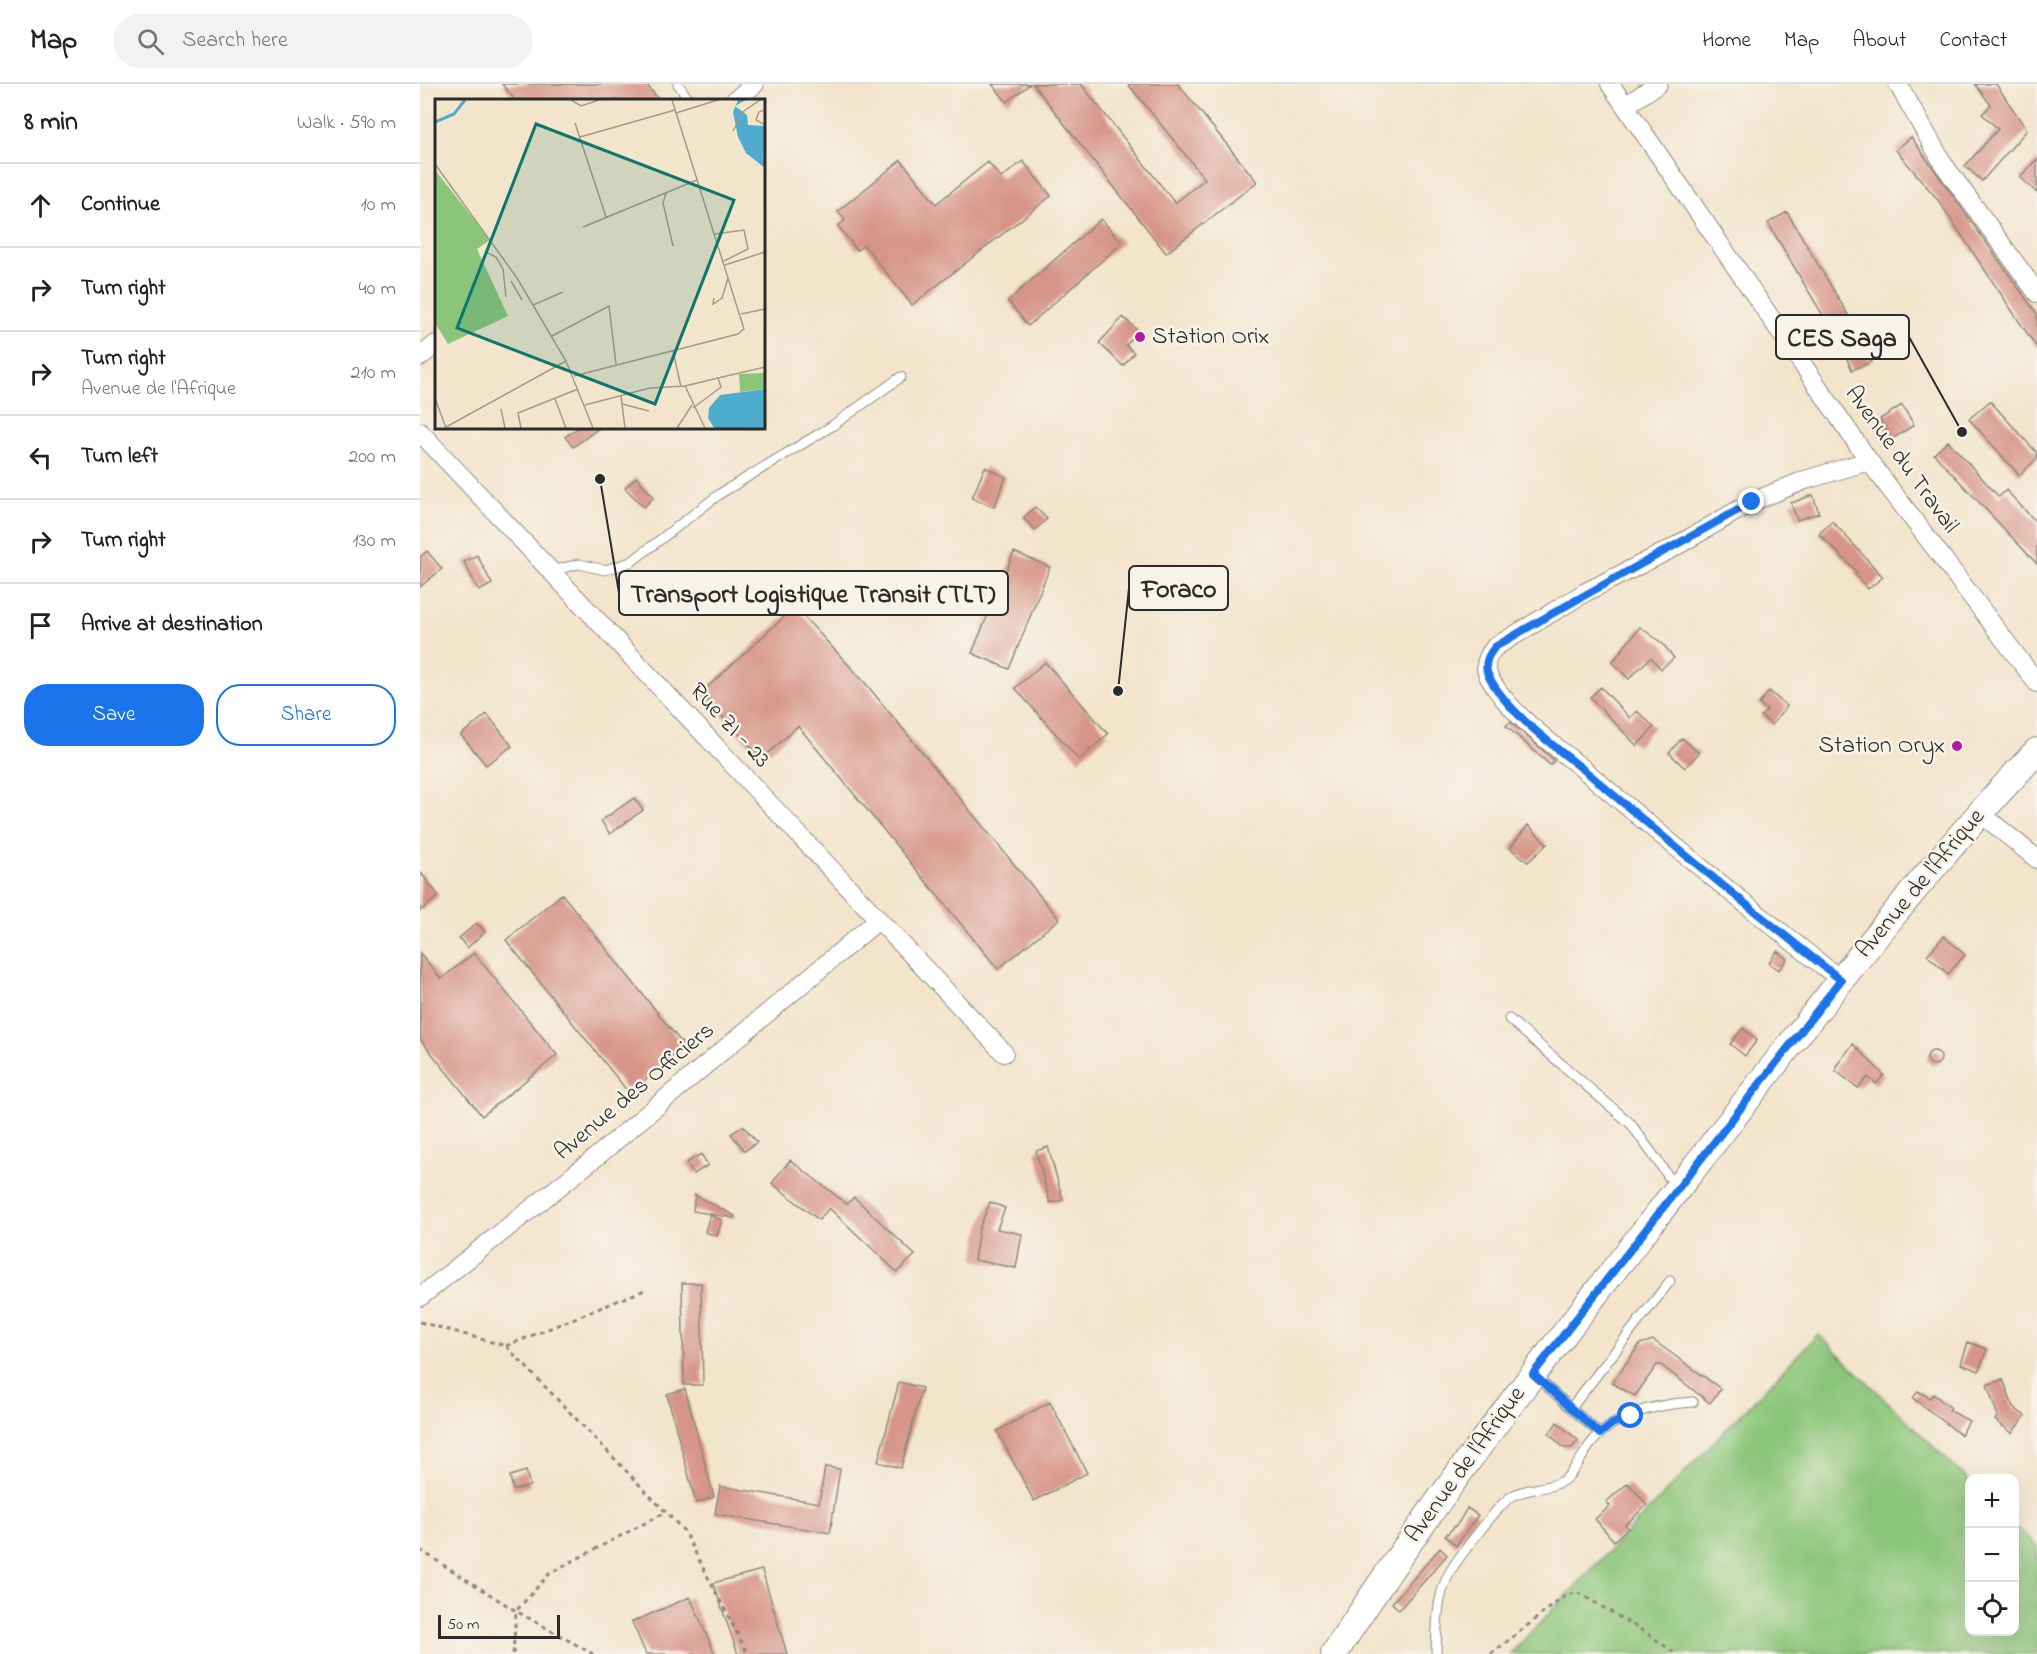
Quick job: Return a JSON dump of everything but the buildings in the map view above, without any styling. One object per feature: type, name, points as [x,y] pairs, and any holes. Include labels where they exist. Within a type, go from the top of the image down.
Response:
[{"type":"main road","name":"Avenue de l'Afrique","points":[[1334,1654],[1422,1524],[1533,1374],[1677,1189],[1841,980],[1979,812],[2037,751]]},
{"type":"street","points":[[736,99],[755,84]]},
{"type":"street","name":"Avenue du Travail","points":[[1610,84],[1869,461],[2037,683]]},
{"type":"street","points":[[1625,106],[1658,84]]},
{"type":"street","points":[[1898,84],[1944,165],[2037,293]]},
{"type":"street","points":[[420,357],[435,345]]},
{"type":"street","name":"Rue ZI - 23","points":[[420,432],[1004,1053]]},
{"type":"street","points":[[1841,980],[1737,898],[1536,730],[1503,696],[1490,679],[1486,666],[1487,656],[1495,647],[1586,592],[1671,549],[1752,502],[1805,480],[1869,461]]},
{"type":"street","points":[[1979,812],[2037,859]]},
{"type":"street","name":"Avenue des Officiers","points":[[420,1297],[595,1158],[878,920]]},
{"type":"lane","points":[[678,84],[688,99]]},
{"type":"lane","points":[[550,571],[579,564],[605,570],[631,562],[721,493],[832,426],[901,377]]},
{"type":"lane","points":[[1509,1019],[1631,1124],[1677,1189]]},
{"type":"lane","points":[[1570,1408],[1670,1281]]},
{"type":"lane","points":[[1533,1374],[1600,1434]]},
{"type":"lane","points":[[1436,1654],[1438,1616],[1447,1577],[1509,1498],[1528,1490],[1558,1484],[1566,1478],[1600,1434],[1612,1424],[1661,1404],[1693,1402]]},
{"type":"path","points":[[506,1346],[647,1289]]},
{"type":"path","points":[[420,1322],[506,1346],[684,1531],[748,1654]]},
{"type":"path","points":[[513,1654],[516,1611],[550,1573],[666,1512]]},
{"type":"path","points":[[420,1550],[516,1611],[593,1654]]},
{"type":"path","points":[[1491,1654],[1565,1596],[1577,1592],[1611,1611],[1676,1654]]},
{"type":"green space","points":[[1818,1334],[1965,1477],[1965,1636],[2019,1636],[2019,1529],[2037,1547],[2037,1654],[1510,1654]]},
{"type":"place","name":"Station Orix","points":[[1140,337]]},
{"type":"place","name":"CES Saga","points":[[1962,432]]},
{"type":"place","name":"Transport Logistique Transit (TLT)","points":[[600,479]]},
{"type":"place","name":"Foraco","points":[[1118,691]]},
{"type":"place","name":"Station Oryx","points":[[1957,746]]},
{"type":"route","points":[[1631,1416],[1612,1424],[1600,1434],[1533,1374],[1841,980],[1666,840],[1536,730],[1490,679],[1486,666],[1487,656],[1495,647],[1586,592],[1671,549],[1752,502]]}]
